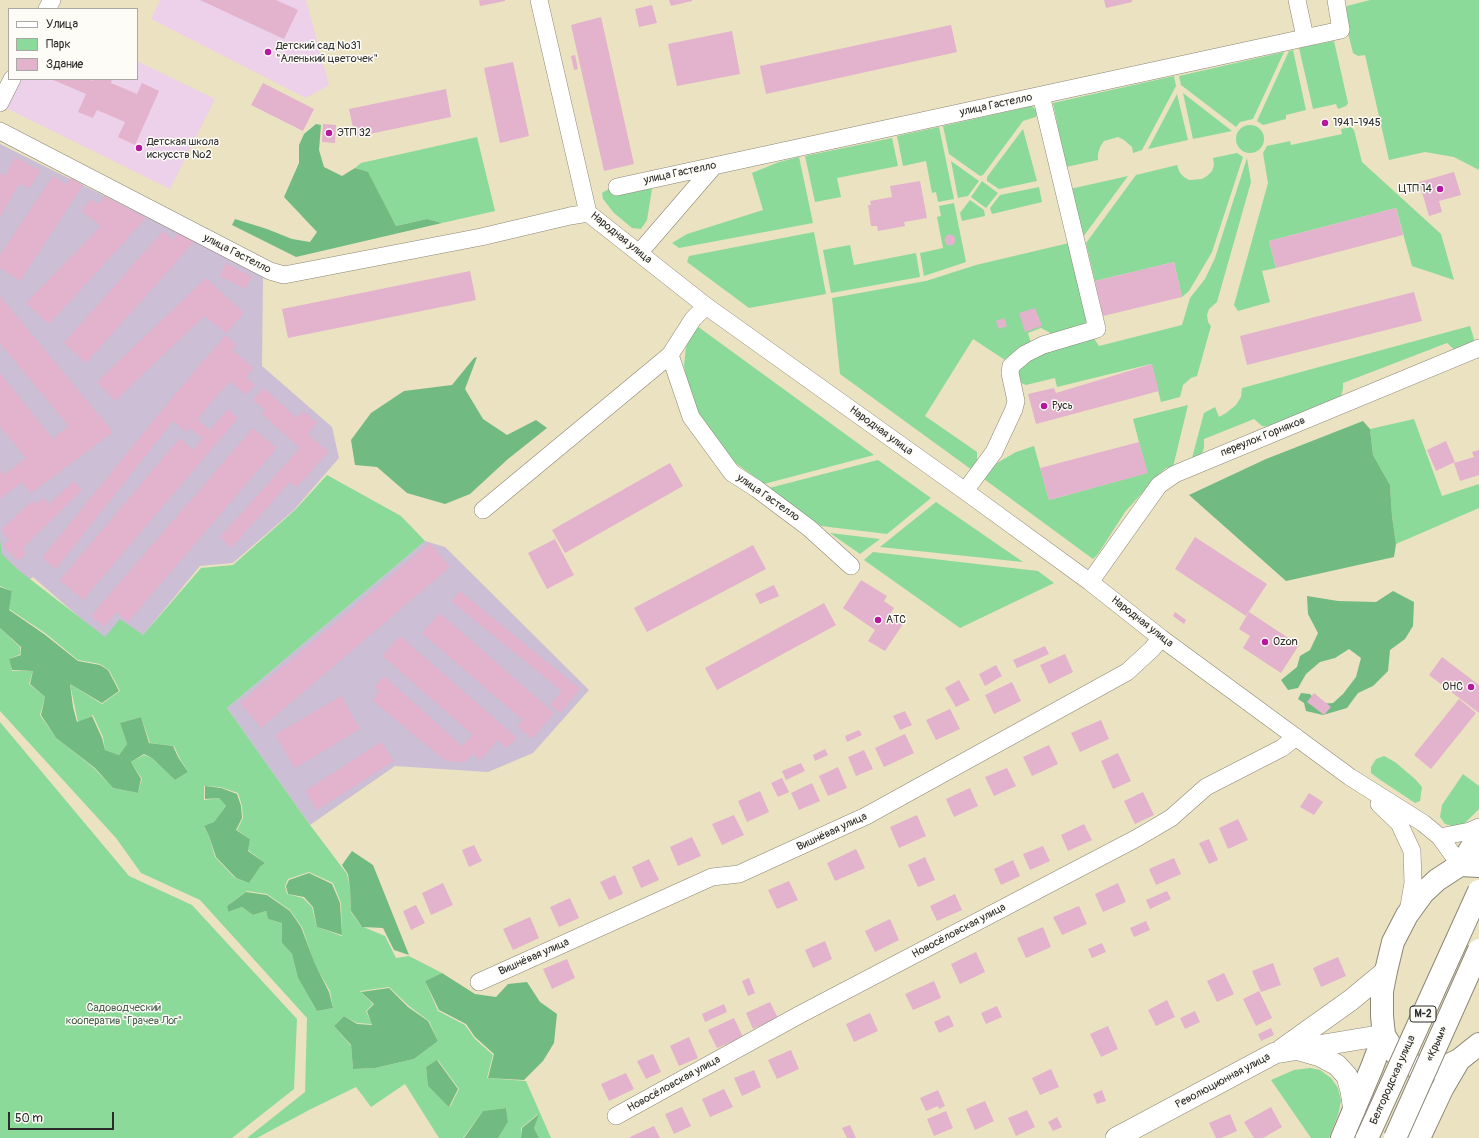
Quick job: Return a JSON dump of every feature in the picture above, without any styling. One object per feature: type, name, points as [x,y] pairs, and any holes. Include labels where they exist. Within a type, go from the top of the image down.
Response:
[{"type":"main road","points":[[1479,836],[1470,866],[1437,880],[1423,893],[1407,915],[1393,942],[1382,991],[1384,1034],[1396,1053],[1414,1066],[1440,1069],[1459,1060],[1479,1044]]},
{"type":"main road","name":"Белгородская улица","points":[[1367,1138],[1479,891]]},
{"type":"main road","name":"«Крым»","points":[[1394,1138],[1479,950]]},
{"type":"main road","points":[[1342,1138],[1372,1067],[1384,1034]]},
{"type":"main road","points":[[1419,1138],[1442,1089],[1459,1060]]},
{"type":"street","name":"Народная улица","points":[[539,0],[588,213],[706,306],[966,491],[1090,582],[1161,638],[1350,777]]},
{"type":"street","points":[[1298,0],[1306,37]]},
{"type":"street","name":"улица Гастелло","points":[[617,187],[1341,30],[1339,1]]},
{"type":"street","points":[[0,104],[12,80]]},
{"type":"street","points":[[966,491],[994,452],[1014,408],[1016,401],[1010,373],[1012,366],[1025,354],[1043,345],[1097,329],[1041,95]]},
{"type":"street","name":"улица Гастелло","points":[[0,132],[270,271],[284,275],[481,237],[588,213]]},
{"type":"street","points":[[639,253],[714,166]]},
{"type":"street","points":[[483,510],[670,354],[693,319],[706,306]]},
{"type":"street","name":"переулок Горняков","points":[[1090,582],[1159,485],[1174,474],[1479,348]]},
{"type":"street","name":"улица Гастелло","points":[[670,354],[691,417],[732,473],[757,489],[809,528],[851,566]]},
{"type":"street","name":"Вишнёвая улица","points":[[480,982],[712,877],[739,874],[866,816],[1127,672],[1152,650],[1161,638]]},
{"type":"street","name":"Новосёловская улица","points":[[616,1116],[799,1015],[1137,838],[1171,818],[1206,787],[1282,748],[1296,737]]},
{"type":"street","points":[[1350,777],[1423,823],[1470,866]]},
{"type":"street","points":[[1350,777],[1399,823],[1412,851],[1413,883],[1407,915]]},
{"type":"street","points":[[1440,837],[1470,831],[1479,827]]},
{"type":"street","points":[[1275,1053],[1351,1000],[1386,971]]},
{"type":"street","name":"Революционная улица","points":[[1116,1138],[1275,1053],[1384,1034]]},
{"type":"street","points":[[1299,1049],[1320,1056],[1337,1065],[1347,1076],[1354,1111]]},
{"type":"shaded area","name":"Детский сад №31 \"Аленький цветочек\"","points":[[160,0],[306,0],[329,85],[306,98],[151,19]]},
{"type":"shaded area","name":"Детская школа искусств №2","points":[[138,61],[215,99],[170,189],[6,108],[20,80],[138,80]]},
{"type":"shaded area","points":[[0,144],[183,235],[263,277],[262,366],[332,427],[339,458],[294,510],[233,563],[200,566],[125,657],[33,577],[24,583],[0,561]]},
{"type":"shaded area","points":[[425,541],[445,547],[589,690],[533,753],[488,772],[395,766],[310,825],[227,708]]},
{"type":"green space","points":[[1370,0],[1479,0],[1479,170],[1454,157],[1425,152],[1389,160],[1365,55],[1358,56],[1353,53],[1343,13],[1347,6]]},
{"type":"green space","points":[[1334,41],[1348,103],[1346,106],[1338,109],[1336,104],[1313,109],[1299,48]]},
{"type":"green space","points":[[1293,50],[1306,110],[1286,115],[1286,119],[1263,125],[1257,121],[1289,51]]},
{"type":"green space","points":[[1284,52],[1253,119],[1240,122],[1236,127],[1181,85],[1179,76]]},
{"type":"green space","points":[[1174,76],[1176,86],[1142,150],[1133,153],[1132,147],[1118,137],[1104,141],[1100,147],[1098,160],[1066,167],[1053,103]]},
{"type":"green space","points":[[1183,93],[1232,131],[1193,139]]},
{"type":"green space","points":[[1177,94],[1188,140],[1148,149]]},
{"type":"green space","points":[[1032,106],[1037,111],[1036,117],[1023,121],[983,175],[980,176],[949,154],[943,126]]},
{"type":"green space","points":[[316,124],[321,125],[319,150],[324,167],[342,176],[355,168],[368,172],[396,226],[427,219],[442,223],[296,257],[232,225],[235,219],[292,239],[310,242],[317,232],[284,197],[299,163],[299,145],[304,134]]},
{"type":"green space","points":[[1250,125],[1260,129],[1264,139],[1260,149],[1250,153],[1240,149],[1236,139],[1240,129]]},
{"type":"green space","points":[[939,127],[954,199],[938,202],[936,192],[932,193],[926,161],[903,166],[897,136]]},
{"type":"green space","points":[[1351,127],[1354,130],[1362,162],[1441,234],[1454,280],[1412,266],[1396,208],[1269,241],[1276,268],[1262,271],[1270,302],[1238,311],[1234,305],[1268,183],[1263,153],[1267,146],[1290,141],[1291,145],[1342,134],[1341,129]]},
{"type":"green space","points":[[1023,129],[1037,181],[999,189],[987,181],[987,177]]},
{"type":"green space","points":[[477,137],[495,211],[442,223],[427,219],[396,226],[368,173],[355,168],[361,163]]},
{"type":"green space","points":[[892,138],[898,166],[837,178],[841,197],[815,202],[805,156]]},
{"type":"green space","points":[[1237,153],[1243,157],[1212,252],[1189,291],[1182,297],[1174,262],[1095,281],[1086,243],[1136,175],[1177,165],[1180,173],[1189,180],[1202,179],[1212,171],[1214,165],[1213,158]]},
{"type":"green space","points":[[799,157],[813,223],[679,248],[672,243],[687,234],[763,210],[752,173],[779,162]]},
{"type":"green space","points":[[1247,158],[1251,182],[1217,302],[1209,309],[1207,315],[1208,322],[1211,326],[1197,376],[1191,378],[1183,385],[1180,397],[1161,402],[1151,364],[1057,387],[1055,378],[1026,385],[1019,382],[1017,369],[1043,350],[1093,337],[1099,346],[1182,325],[1190,298],[1205,279],[1215,258]]},
{"type":"green space","points":[[951,161],[979,181],[968,196],[958,198]]},
{"type":"green space","points":[[1128,176],[1083,237],[1070,189]]},
{"type":"green space","points":[[982,181],[998,193],[986,208],[971,197]]},
{"type":"green space","points":[[648,184],[652,189],[647,220],[641,229],[632,228],[614,213],[603,199],[602,193],[607,190]]},
{"type":"green space","points":[[1039,187],[1042,202],[992,214],[990,208],[1000,195]]},
{"type":"green space","points":[[970,200],[984,210],[985,216],[962,221],[960,213]]},
{"type":"green space","points":[[954,203],[966,262],[924,276],[920,253],[943,248],[937,217],[941,216],[939,206]]},
{"type":"green space","points":[[814,232],[826,294],[749,308],[687,262],[689,256]]},
{"type":"green space","points":[[1069,243],[1088,319],[1085,326],[1054,335],[1041,328],[1028,333],[1031,343],[1005,360],[973,339],[925,416],[977,452],[977,463],[972,470],[840,374],[832,298],[926,281],[976,265]]},
{"type":"green space","points":[[850,245],[854,265],[916,253],[920,277],[831,293],[823,250]]},
{"type":"green space","points":[[697,326],[874,455],[764,484],[726,456],[701,423],[688,391],[684,365],[686,347]]},
{"type":"green space","points":[[1470,326],[1474,339],[1472,345],[1455,350],[1447,343],[1343,383],[1341,396],[1335,401],[1270,427],[1262,426],[1254,419],[1204,439],[1204,448],[1202,453],[1197,457],[1192,458],[1204,413],[1215,407],[1219,417],[1226,413],[1236,405],[1241,397],[1242,388]]},
{"type":"green space","points":[[477,357],[465,389],[483,419],[507,435],[536,420],[547,428],[508,459],[470,494],[445,504],[407,493],[377,467],[355,465],[351,440],[371,413],[404,391],[452,385],[474,358]]},
{"type":"green space","points":[[1188,405],[1173,467],[1166,468],[1159,474],[1125,512],[1098,554],[1093,559],[984,479],[987,471],[997,463],[1016,452],[1034,446],[1049,500],[1147,473],[1133,419]]},
{"type":"green space","points":[[1414,419],[1442,496],[1479,484],[1479,508],[1396,544],[1390,485],[1373,455],[1370,429]]},
{"type":"green space","points":[[1363,421],[1370,429],[1373,455],[1390,485],[1396,544],[1394,557],[1286,581],[1189,495],[1266,459]]},
{"type":"green space","points":[[878,460],[931,498],[887,534],[821,526],[769,488]]},
{"type":"green space","points":[[327,475],[401,516],[425,541],[227,708],[310,825],[347,874],[350,888],[351,912],[361,926],[385,936],[396,958],[409,956],[442,973],[425,981],[438,1011],[465,1025],[475,1039],[493,1055],[487,1078],[526,1081],[551,1138],[539,1138],[534,1128],[538,1114],[521,1128],[521,1138],[498,1138],[508,1122],[506,1108],[483,1111],[463,1138],[439,1138],[405,1084],[371,1107],[356,1087],[257,1138],[247,1138],[305,1092],[307,1018],[200,900],[141,873],[116,838],[0,711],[0,628],[20,647],[21,654],[9,659],[12,671],[33,671],[29,684],[45,697],[40,715],[56,738],[94,768],[113,788],[138,793],[142,779],[131,762],[144,755],[152,758],[175,780],[188,772],[174,746],[150,743],[141,717],[120,723],[127,744],[119,755],[105,750],[103,737],[93,715],[78,722],[70,684],[102,704],[120,691],[109,670],[100,664],[78,660],[45,633],[9,609],[12,591],[0,586],[0,539],[2,554],[17,569],[105,637],[120,619],[143,635],[201,568],[233,565],[295,510]],"holes":[[[204,786],[220,787],[238,793],[242,806],[243,818],[237,830],[250,839],[248,850],[265,863],[259,868],[249,883],[235,878],[215,857],[209,836],[204,827],[214,822],[226,806],[219,798],[204,800]],[[309,872],[333,883],[341,903],[342,936],[317,927],[312,907],[303,898],[287,894],[285,886],[288,879]],[[247,891],[267,894],[290,910],[302,927],[315,965],[330,991],[333,1008],[317,1011],[298,978],[292,954],[282,943],[282,923],[268,919],[266,911],[253,915],[242,907],[228,912],[227,906]],[[389,987],[409,1006],[429,1021],[438,1041],[414,1059],[375,1068],[353,1069],[351,1046],[334,1026],[344,1016],[357,1023],[372,1024],[366,1011],[373,1004],[360,991]],[[438,1060],[459,1089],[450,1107],[428,1086],[426,1067]]]},
{"type":"green space","points":[[936,502],[1023,562],[880,547]]},
{"type":"green space","points":[[830,533],[880,539],[860,554]]},
{"type":"green space","points":[[873,552],[1038,571],[1054,583],[960,628],[864,560]]},
{"type":"green space","points":[[0,587],[12,591],[9,610],[44,634],[78,661],[100,665],[108,670],[119,691],[102,703],[70,684],[73,707],[77,722],[92,716],[102,738],[105,750],[119,755],[127,744],[120,723],[141,717],[149,743],[173,746],[188,772],[175,780],[152,758],[144,754],[131,762],[141,779],[138,793],[113,788],[95,768],[56,738],[41,715],[45,697],[30,684],[33,671],[12,670],[9,659],[21,655],[21,647],[0,628]]},
{"type":"green space","points":[[1393,591],[1414,602],[1413,626],[1405,639],[1390,650],[1388,671],[1373,686],[1358,693],[1347,708],[1323,715],[1306,711],[1304,703],[1298,699],[1301,693],[1310,694],[1319,704],[1333,703],[1343,694],[1356,677],[1361,658],[1349,649],[1335,658],[1320,662],[1306,674],[1298,688],[1288,690],[1281,680],[1297,667],[1300,656],[1310,650],[1318,633],[1308,614],[1307,596],[1338,601],[1376,602]]},
{"type":"green space","name":"Cадоводческий кооператив \"Грачев Лог\"","points":[[0,722],[129,876],[192,905],[297,1019],[294,1089],[232,1138],[0,1138]]},
{"type":"green space","points":[[1384,756],[1395,762],[1422,787],[1420,801],[1415,803],[1371,773],[1371,767],[1376,759]]},
{"type":"green space","points":[[1463,774],[1479,786],[1479,809],[1462,826],[1452,826],[1445,824],[1440,817],[1442,805]]},
{"type":"green space","points":[[205,786],[221,788],[237,794],[241,806],[242,818],[236,830],[250,839],[248,851],[265,863],[260,867],[249,883],[236,878],[216,857],[204,826],[214,822],[226,806],[219,798],[205,799]]},
{"type":"green space","points":[[352,851],[373,865],[409,955],[394,950],[383,928],[362,927],[351,911],[348,874],[342,865]]},
{"type":"green space","points":[[309,873],[332,884],[340,903],[342,935],[317,927],[313,907],[304,897],[288,894],[286,886],[289,880]]},
{"type":"green space","points":[[246,892],[267,895],[290,911],[301,927],[315,964],[329,992],[333,1008],[317,1011],[298,978],[292,954],[282,943],[282,923],[268,919],[266,911],[253,915],[242,907],[228,912],[227,906]]},
{"type":"green space","points":[[442,973],[475,994],[496,997],[508,984],[527,982],[540,1002],[557,1014],[554,1043],[543,1061],[524,1080],[488,1078],[494,1054],[475,1037],[466,1024],[439,1010],[425,981]]},
{"type":"green space","points":[[389,988],[408,1007],[428,1021],[438,1041],[414,1059],[375,1068],[353,1069],[351,1045],[334,1026],[344,1016],[357,1024],[372,1025],[367,1011],[374,1004],[361,992]]},
{"type":"green space","points":[[437,1060],[458,1089],[449,1107],[428,1086],[426,1067]]},
{"type":"green space","points":[[1310,1068],[1320,1070],[1331,1078],[1338,1088],[1341,1101],[1338,1115],[1329,1138],[1311,1138],[1271,1080],[1294,1070]]},
{"type":"green space","points":[[506,1108],[508,1122],[498,1138],[464,1138],[483,1111]]},
{"type":"green space","points":[[539,1114],[534,1128],[539,1138],[521,1138],[522,1128]]},
{"type":"building","points":[[200,0],[276,0],[298,10],[284,39]]},
{"type":"building","points":[[479,0],[505,0],[505,1],[480,6]]},
{"type":"building","points":[[669,0],[692,0],[692,1],[671,6]]},
{"type":"building","points":[[1104,0],[1132,0],[1132,2],[1106,8]]},
{"type":"building","points":[[652,5],[657,23],[639,27],[635,9]]},
{"type":"building","points":[[601,17],[634,164],[604,171],[571,25]]},
{"type":"building","points":[[951,25],[957,52],[766,94],[760,66]]},
{"type":"building","points":[[732,31],[740,74],[677,86],[668,44]]},
{"type":"building","points":[[575,55],[578,69],[574,70],[571,56]]},
{"type":"building","points":[[513,62],[529,136],[500,143],[484,68]]},
{"type":"building","points":[[53,80],[112,80],[111,83],[137,94],[142,83],[159,91],[135,145],[118,137],[125,122],[97,110],[93,118],[78,112],[86,94]]},
{"type":"building","points":[[263,83],[314,109],[303,131],[251,105]]},
{"type":"building","points":[[446,89],[451,117],[355,137],[349,109]]},
{"type":"building","name":"ЭТП 32","points":[[323,124],[336,125],[335,143],[322,142]]},
{"type":"building","points":[[15,157],[40,171],[30,188],[19,184],[0,217],[0,173],[5,176]]},
{"type":"building","name":"ЦТП 14","points":[[1454,172],[1461,195],[1439,201],[1442,212],[1429,216],[1419,182]]},
{"type":"building","points":[[53,176],[67,185],[71,178],[83,185],[20,281],[0,268],[0,255]]},
{"type":"building","points":[[920,181],[927,218],[904,222],[905,226],[878,231],[877,226],[871,226],[868,205],[871,205],[870,201],[892,197],[890,186]]},
{"type":"building","points":[[105,196],[146,218],[49,324],[26,303],[101,226],[81,211],[91,199],[98,204]]},
{"type":"building","points":[[1396,208],[1403,235],[1276,268],[1269,241]]},
{"type":"building","points":[[163,231],[173,240],[180,231],[195,241],[86,363],[64,343]]},
{"type":"building","points":[[950,234],[954,236],[956,240],[954,244],[950,246],[946,244],[944,240],[946,236]]},
{"type":"building","points":[[1174,262],[1182,297],[1103,316],[1095,281]]},
{"type":"building","points":[[226,263],[252,277],[245,289],[220,276]]},
{"type":"building","points":[[470,271],[476,300],[288,338],[282,309]]},
{"type":"building","points":[[206,278],[244,313],[226,333],[204,316],[115,401],[97,382]]},
{"type":"building","points":[[1414,292],[1422,321],[1247,365],[1240,336]]},
{"type":"building","points":[[0,296],[113,432],[31,493],[22,482],[0,499],[0,470],[4,475],[26,458],[0,426],[0,373],[53,439],[69,426],[0,343]]},
{"type":"building","points":[[1035,308],[1042,326],[1025,332],[1019,313]]},
{"type":"building","points":[[1004,318],[1007,326],[999,329],[996,321]]},
{"type":"building","points":[[226,335],[237,345],[232,350],[254,368],[246,377],[255,385],[246,395],[230,381],[197,419],[210,430],[228,409],[238,418],[83,600],[60,580],[180,438],[193,450],[203,438],[190,428],[186,432],[173,421],[56,569],[42,558],[172,398]]},
{"type":"building","points":[[1152,364],[1159,391],[1036,424],[1028,394],[1054,388],[1056,393]]},
{"type":"building","points":[[264,388],[297,418],[303,411],[317,423],[308,434],[328,452],[297,487],[290,482],[231,548],[220,537],[300,448],[262,414],[265,410],[253,400]]},
{"type":"building","points":[[253,428],[277,448],[128,622],[116,612],[104,627],[91,616]]},
{"type":"building","points":[[1446,441],[1455,462],[1436,471],[1427,450]]},
{"type":"building","points":[[1139,442],[1148,473],[1049,500],[1040,468]]},
{"type":"building","points":[[1479,450],[1479,475],[1460,481],[1454,463],[1474,457],[1472,452]]},
{"type":"building","points":[[670,463],[683,486],[565,553],[552,530]]},
{"type":"building","points":[[74,481],[82,490],[22,549],[26,554],[18,561],[3,546],[10,540],[1,530],[32,501],[36,504],[43,498],[49,504]]},
{"type":"building","points":[[1195,537],[1267,584],[1246,616],[1175,569]]},
{"type":"building","points":[[555,539],[574,575],[547,589],[528,553]]},
{"type":"building","points":[[430,543],[450,567],[261,728],[240,703]]},
{"type":"building","points":[[753,545],[766,569],[647,632],[634,608]]},
{"type":"building","name":"АТС","points":[[861,580],[887,596],[884,601],[894,608],[889,616],[903,624],[885,651],[868,641],[875,630],[843,608]]},
{"type":"building","points":[[774,585],[779,596],[760,604],[755,594]]},
{"type":"building","points":[[460,591],[580,689],[560,713],[550,705],[562,691],[451,601]]},
{"type":"building","points":[[824,603],[836,625],[717,690],[705,668]]},
{"type":"building","points":[[1175,612],[1186,620],[1184,624],[1173,616]]},
{"type":"building","points":[[1249,612],[1299,645],[1281,673],[1243,648],[1250,636],[1239,629]]},
{"type":"building","points":[[440,613],[554,713],[532,739],[517,726],[523,720],[422,633]]},
{"type":"building","points":[[400,636],[517,738],[507,748],[498,740],[480,760],[473,754],[465,762],[446,761],[372,700],[380,691],[375,687],[384,676],[462,746],[473,735],[383,656]]},
{"type":"building","points":[[1045,646],[1049,654],[1017,668],[1013,660]]},
{"type":"building","points":[[1065,654],[1073,672],[1049,684],[1040,665]]},
{"type":"building","points":[[1442,657],[1479,685],[1479,713],[1429,675]]},
{"type":"building","points":[[996,665],[1002,676],[985,686],[979,674]]},
{"type":"building","points":[[959,680],[970,700],[956,707],[945,688]]},
{"type":"building","points":[[1012,682],[1021,701],[994,714],[985,695]]},
{"type":"building","points":[[1314,693],[1331,707],[1324,715],[1307,702]]},
{"type":"building","points":[[341,696],[360,729],[295,768],[275,735]]},
{"type":"building","points":[[1459,699],[1476,713],[1431,769],[1414,755]]},
{"type":"building","points":[[950,709],[960,729],[936,740],[926,720]]},
{"type":"building","points":[[905,711],[912,725],[900,730],[893,716]]},
{"type":"building","points":[[1101,720],[1109,739],[1080,752],[1071,733]]},
{"type":"building","points":[[859,730],[862,735],[847,742],[845,736]]},
{"type":"building","points":[[905,734],[914,753],[884,767],[875,748]]},
{"type":"building","points":[[381,742],[394,761],[317,810],[305,791]]},
{"type":"building","points":[[1049,745],[1058,764],[1032,776],[1023,757]]},
{"type":"building","points":[[825,749],[828,755],[815,761],[813,755]]},
{"type":"building","points":[[864,750],[873,769],[856,776],[848,757]]},
{"type":"building","points":[[1118,753],[1131,781],[1113,789],[1101,761]]},
{"type":"building","points":[[801,763],[805,771],[786,780],[782,771]]},
{"type":"building","points":[[838,767],[847,788],[828,796],[819,776]]},
{"type":"building","points":[[1007,768],[1016,786],[994,796],[985,777]]},
{"type":"building","points":[[782,778],[789,792],[778,797],[771,783]]},
{"type":"building","points":[[812,783],[820,801],[799,810],[791,793]]},
{"type":"building","points":[[970,788],[978,806],[954,817],[946,799]]},
{"type":"building","points":[[760,791],[769,812],[747,822],[738,801]]},
{"type":"building","points":[[1143,792],[1154,815],[1135,824],[1124,801]]},
{"type":"building","points":[[1309,793],[1323,802],[1314,815],[1300,807]]},
{"type":"building","points":[[734,815],[744,835],[722,845],[712,824]]},
{"type":"building","points":[[917,815],[926,836],[899,848],[890,827]]},
{"type":"building","points":[[1238,819],[1248,840],[1228,849],[1219,828]]},
{"type":"building","points":[[1084,824],[1092,840],[1068,851],[1061,835]]},
{"type":"building","points":[[692,837],[701,856],[678,866],[670,847]]},
{"type":"building","points":[[1209,839],[1218,860],[1209,864],[1199,843]]},
{"type":"building","points":[[474,845],[482,861],[469,867],[462,850]]},
{"type":"building","points":[[1043,846],[1050,861],[1030,870],[1023,854]]},
{"type":"building","points":[[856,849],[865,868],[835,881],[827,863]]},
{"type":"building","points":[[925,857],[935,880],[918,887],[908,865]]},
{"type":"building","points":[[1174,858],[1181,874],[1156,885],[1149,869]]},
{"type":"building","points":[[649,859],[659,880],[641,888],[632,867]]},
{"type":"building","points":[[1013,860],[1020,876],[1001,885],[994,869]]},
{"type":"building","points":[[615,875],[623,894],[609,900],[600,882]]},
{"type":"building","points":[[789,881],[798,900],[777,909],[768,890]]},
{"type":"building","points":[[443,883],[453,905],[431,915],[422,893]]},
{"type":"building","points":[[1118,883],[1126,902],[1103,912],[1095,894]]},
{"type":"building","points":[[1167,891],[1171,899],[1150,909],[1146,900]]},
{"type":"building","points":[[955,894],[962,910],[937,921],[930,906]]},
{"type":"building","points":[[570,898],[579,918],[559,927],[550,907]]},
{"type":"building","points":[[416,905],[425,923],[411,930],[403,911]]},
{"type":"building","points":[[1079,906],[1087,924],[1062,935],[1053,917]]},
{"type":"building","points":[[530,917],[539,938],[513,950],[503,929]]},
{"type":"building","points":[[890,919],[899,940],[875,952],[865,931]]},
{"type":"building","points":[[1146,921],[1150,930],[1134,937],[1130,928]]},
{"type":"building","points":[[1043,927],[1051,947],[1026,958],[1017,938]]},
{"type":"building","points":[[825,941],[832,959],[813,968],[805,950]]},
{"type":"building","points":[[1102,943],[1106,952],[1092,958],[1088,949]]},
{"type":"building","points":[[976,952],[985,972],[960,984],[951,964]]},
{"type":"building","points":[[1338,957],[1346,976],[1321,987],[1313,968]]},
{"type":"building","points":[[567,959],[575,978],[552,989],[543,969]]},
{"type":"building","points":[[1273,963],[1281,985],[1261,992],[1252,971]]},
{"type":"building","points":[[1224,973],[1234,994],[1217,1002],[1207,981]]},
{"type":"building","points":[[749,978],[755,993],[748,996],[742,981]]},
{"type":"building","points":[[934,981],[941,998],[913,1010],[905,994]]},
{"type":"building","points":[[1259,991],[1272,1018],[1256,1026],[1243,999]]},
{"type":"building","points":[[1167,1000],[1175,1017],[1156,1026],[1148,1010]]},
{"type":"building","points":[[770,1002],[778,1018],[753,1029],[746,1013]]},
{"type":"building","points":[[724,1004],[727,1012],[705,1022],[702,1014]]},
{"type":"building","points":[[997,1006],[1002,1017],[986,1024],[981,1013]]},
{"type":"building","points":[[1195,1011],[1200,1022],[1185,1029],[1180,1018]]},
{"type":"building","points":[[870,1013],[878,1031],[854,1042],[846,1024]]},
{"type":"building","points":[[949,1015],[954,1026],[939,1033],[934,1022]]},
{"type":"building","points":[[734,1018],[743,1037],[717,1048],[708,1030]]},
{"type":"building","points":[[1108,1026],[1118,1049],[1101,1057],[1090,1034]]},
{"type":"building","points":[[1271,1028],[1274,1035],[1261,1041],[1258,1034]]},
{"type":"building","points":[[689,1037],[698,1058],[679,1066],[670,1046]]},
{"type":"building","points":[[791,1050],[799,1069],[777,1079],[768,1060]]},
{"type":"building","points":[[653,1054],[661,1072],[646,1079],[637,1061]]},
{"type":"building","points":[[1051,1069],[1059,1087],[1040,1095],[1032,1078]]},
{"type":"building","points":[[754,1070],[761,1087],[742,1096],[734,1078]]},
{"type":"building","points":[[626,1073],[634,1089],[609,1101],[601,1084]]},
{"type":"building","points":[[724,1089],[733,1107],[710,1117],[702,1099]]},
{"type":"building","points":[[938,1090],[945,1106],[939,1109],[938,1106],[926,1111],[920,1098]]},
{"type":"building","points":[[1102,1090],[1106,1101],[1097,1104],[1093,1094]]},
{"type":"building","points":[[985,1101],[994,1121],[975,1130],[966,1109]]},
{"type":"building","points":[[682,1107],[691,1126],[674,1134],[665,1114]]},
{"type":"building","points":[[1271,1107],[1282,1127],[1263,1138],[1254,1138],[1244,1122]]},
{"type":"building","points":[[1027,1110],[1035,1127],[1016,1136],[1008,1118]]},
{"type":"building","points":[[946,1111],[953,1128],[934,1136],[927,1119]]},
{"type":"building","points":[[1230,1114],[1237,1131],[1221,1138],[1216,1138],[1209,1123]]},
{"type":"building","points":[[1057,1117],[1062,1127],[1053,1131],[1048,1122]]},
{"type":"building","points":[[850,1125],[856,1138],[847,1138],[842,1128]]},
{"type":"building","points":[[654,1126],[660,1138],[630,1138],[630,1137]]},
{"type":"place","name":"Детский сад №31 \"Аленький цветочек\"","points":[[268,52]]},
{"type":"place","name":"1941-1945","points":[[1325,123]]},
{"type":"place","name":"ЭТП 32","points":[[329,133]]},
{"type":"place","name":"Детская школа искусств №2","points":[[139,148]]},
{"type":"place","name":"ЦТП 14","points":[[1440,189]]},
{"type":"place","name":"Русь","points":[[1044,406]]},
{"type":"place","name":"АТС","points":[[878,620]]},
{"type":"place","name":"Ozon","points":[[1265,642]]},
{"type":"place","name":"OHC","points":[[1471,687]]}]
